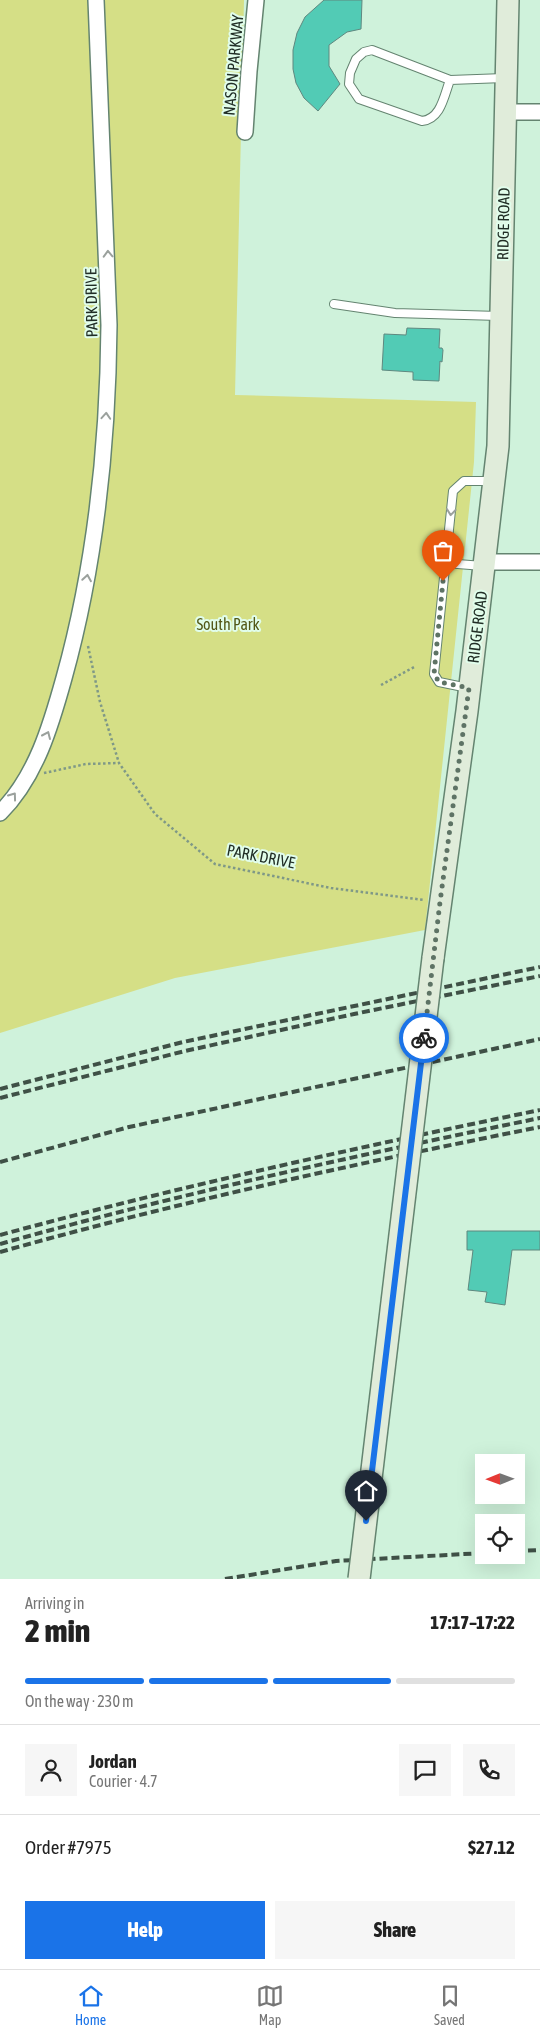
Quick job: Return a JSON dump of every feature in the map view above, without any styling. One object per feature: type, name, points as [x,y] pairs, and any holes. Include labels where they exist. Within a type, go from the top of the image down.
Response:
[{"type":"main road","name":"RIDGE ROAD","points":[[358,1579],[433,958],[469,688],[498,446],[508,0]]},
{"type":"street","name":"PARK DRIVE","points":[[0,813],[26,779],[50,730],[83,604],[103,470],[109,374],[109,316],[96,0]]},
{"type":"street","name":"NASON PARKWAY","points":[[245,132],[256,0]]},
{"type":"street","points":[[505,112],[540,112]]},
{"type":"street","points":[[484,564],[540,562]]},
{"type":"lane","points":[[450,80],[437,115],[430,120],[422,121],[359,99],[349,84],[350,73],[356,59],[364,52],[372,50],[450,80],[506,78]]},
{"type":"lane","points":[[334,304],[395,313],[501,316]]},
{"type":"lane","points":[[469,688],[439,682],[434,674],[453,491],[464,481],[494,481]]},
{"type":"lane","points":[[445,563],[484,564]]},
{"type":"path","name":"PARK DRIVE","points":[[88,644],[100,702],[119,763],[155,814],[215,864],[331,888],[440,902]]},
{"type":"path","points":[[380,684],[416,666]]},
{"type":"path","points":[[26,779],[59,769],[86,764],[119,763]]},
{"type":"green space","name":"South Park","points":[[0,0],[244,0],[235,395],[476,402],[474,462],[425,930],[175,978],[0,1033]]},
{"type":"building","points":[[324,0],[362,0],[361,29],[347,32],[329,45],[329,66],[340,84],[318,111],[304,98],[296,83],[293,69],[293,50],[297,33],[305,17]]},
{"type":"building","points":[[407,328],[440,329],[439,348],[443,350],[442,362],[440,361],[439,381],[413,380],[413,372],[382,370],[384,334],[406,335]]},
{"type":"building","points":[[467,1231],[540,1231],[540,1250],[512,1250],[505,1305],[485,1302],[487,1292],[468,1290],[473,1250],[467,1250]]},
{"type":"railway","points":[[0,1089],[183,1042],[540,967]]},
{"type":"railway","points":[[0,1098],[185,1051],[540,976]]},
{"type":"railway","points":[[0,1162],[129,1127],[540,1039]]},
{"type":"railway","points":[[0,1235],[134,1200],[269,1168],[540,1110]]},
{"type":"railway","points":[[0,1244],[134,1208],[269,1176],[540,1118]]},
{"type":"railway","points":[[0,1252],[134,1216],[269,1184],[540,1127]]},
{"type":"railway","points":[[525,1551],[540,1550]]},
{"type":"railway","points":[[225,1579],[336,1561],[475,1553]]},
{"type":"way so far","points":[[424,1038],[469,688],[439,682],[434,674],[443,581]]},
{"type":"route","points":[[366,1521],[424,1038]]}]
